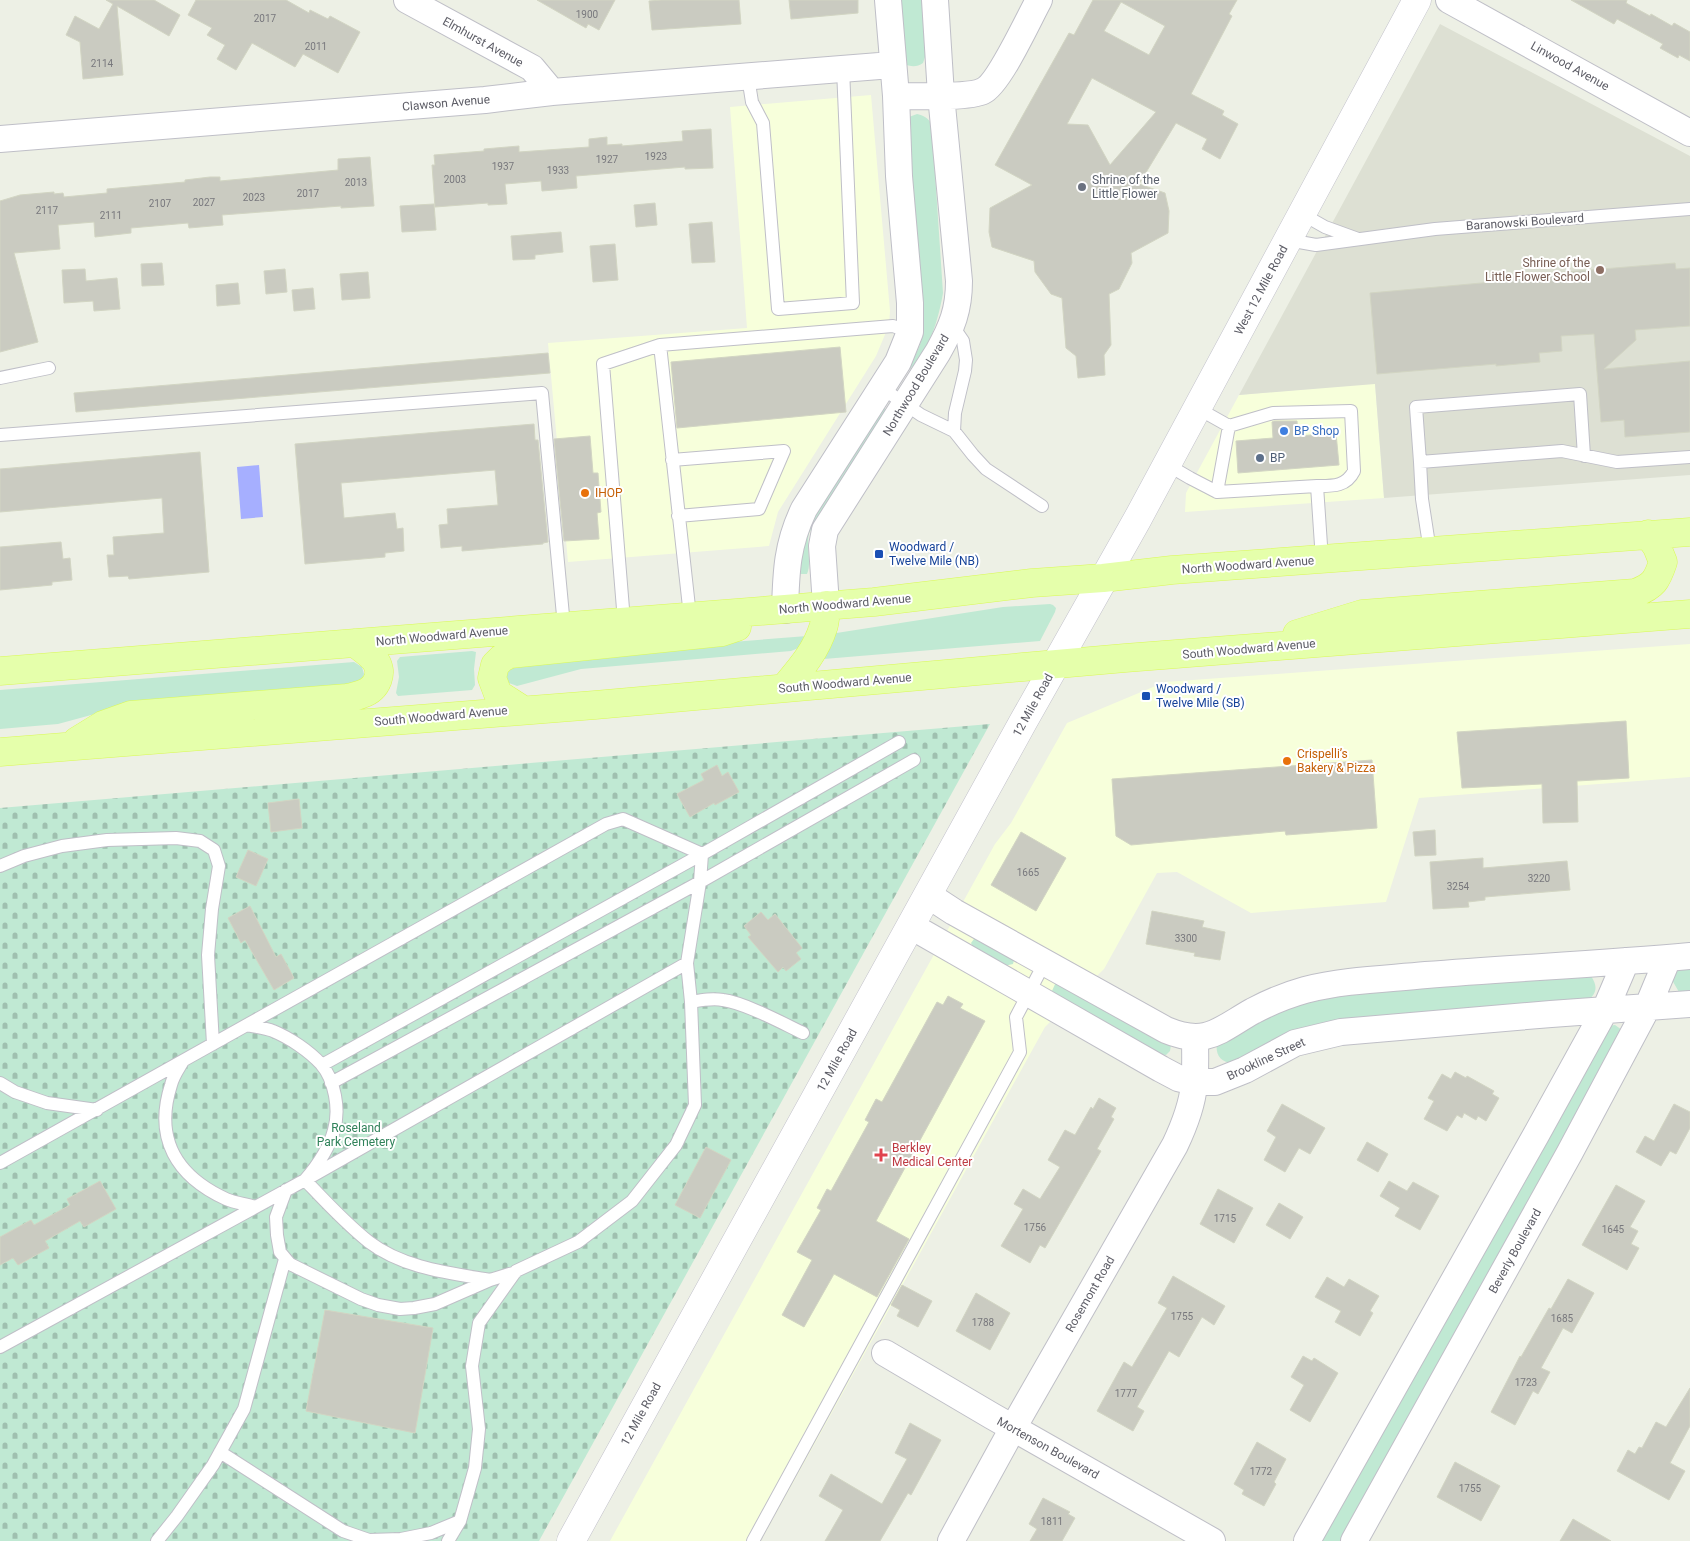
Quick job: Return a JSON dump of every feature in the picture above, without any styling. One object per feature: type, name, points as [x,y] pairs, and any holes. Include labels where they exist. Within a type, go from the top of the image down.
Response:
[{"type":"main road","name":"West 12 Mile Road","points":[[1103,578],[1137,520],[1417,0]]},
{"type":"main road","name":"North Woodward Avenue","points":[[0,672],[624,621],[785,610],[1172,570],[1690,532]]},
{"type":"main road","points":[[1242,650],[1362,614],[1635,593],[1655,582],[1663,562],[1657,547],[1648,534]]},
{"type":"main road","name":"12 Mile Road","points":[[571,1541],[1103,578]]},
{"type":"main road","points":[[785,688],[816,646],[824,627],[826,605]]},
{"type":"main road","points":[[523,710],[498,694],[492,678],[496,665],[502,658],[510,654],[722,632],[785,610]]},
{"type":"main road","name":"South Woodward Avenue","points":[[0,752],[69,745],[595,705],[1056,665],[1690,614]]},
{"type":"main road","points":[[69,745],[103,726],[131,715],[346,698],[363,694],[375,685],[379,677],[379,669],[373,657],[355,643]]},
{"type":"street","name":"Elmhurst Avenue","points":[[407,0],[532,68],[552,92]]},
{"type":"street","points":[[785,610],[786,566],[795,527],[804,509],[898,362],[910,332],[911,319],[899,176],[896,96],[888,0]]},
{"type":"street","name":"Northwood Boulevard","points":[[826,605],[822,546],[825,530],[938,352],[952,326],[959,299],[959,281],[941,95],[935,0]]},
{"type":"street","points":[[896,96],[965,94],[984,91],[995,81],[1039,0]]},
{"type":"street","name":"Linwood Avenue","points":[[1449,0],[1690,132]]},
{"type":"street","name":"Clawson Avenue","points":[[0,139],[892,65]]},
{"type":"street","points":[[928,895],[954,912],[1166,1030],[1184,1036],[1195,1037],[1204,1037],[1222,1030],[1277,999],[1306,990],[1409,977],[1679,957]]},
{"type":"street","name":"Brookline Street","points":[[911,926],[1178,1078],[1195,1082],[1215,1082],[1245,1070],[1295,1043],[1341,1032],[1690,1004]]},
{"type":"street","name":"Beverly Boulevard","points":[[1354,1541],[1569,1154],[1648,1006],[1679,957]]},
{"type":"street","points":[[1308,1541],[1605,1010],[1626,961]]},
{"type":"street","name":"Rosemont Road","points":[[951,1541],[1013,1428],[1175,1145],[1184,1124],[1195,1082],[1195,1037]]},
{"type":"street","name":"Mortenson Boulevard","points":[[886,1353],[1013,1428],[1212,1541]]},
{"type":"lane","points":[[748,77],[752,102],[763,123],[778,309],[853,303],[844,69]]},
{"type":"lane","name":"Baranowski Boulevard","points":[[1288,240],[1316,245],[1435,229],[1690,209]]},
{"type":"lane","name":"Baranowski Boulevard","points":[[1302,214],[1325,227],[1360,240]]},
{"type":"lane","points":[[624,621],[603,364],[660,345],[893,326],[910,332]]},
{"type":"lane","points":[[952,326],[962,341],[966,360],[955,413],[954,431]]},
{"type":"lane","points":[[660,345],[690,616]]},
{"type":"lane","points":[[0,378],[49,368]]},
{"type":"lane","points":[[882,388],[905,405],[954,431],[972,456],[986,469],[1042,506]]},
{"type":"lane","points":[[0,435],[542,393],[564,626]]},
{"type":"lane","points":[[1430,552],[1422,499],[1416,407],[1580,394],[1584,456]]},
{"type":"lane","points":[[1166,464],[1217,492],[1339,486],[1351,477],[1355,464],[1351,411],[1273,413],[1229,426],[1197,408]]},
{"type":"lane","points":[[1217,492],[1229,426]]},
{"type":"lane","points":[[672,460],[784,450],[759,509],[678,516]]},
{"type":"lane","points":[[1420,462],[1562,451],[1617,462],[1690,457]]},
{"type":"lane","points":[[1317,486],[1322,560]]},
{"type":"lane","points":[[322,1065],[702,854],[899,742]]},
{"type":"lane","points":[[331,1083],[700,882],[914,760]]},
{"type":"lane","points":[[0,1163],[606,824],[623,819],[702,854]]},
{"type":"lane","points":[[0,866],[24,856],[62,846],[107,840],[176,838],[200,841],[214,850],[219,866],[212,909],[208,955],[213,1044]]},
{"type":"lane","points":[[286,1190],[276,1217],[278,1244],[280,1252],[285,1259],[306,1273],[361,1299],[378,1305],[400,1309],[435,1304],[490,1280],[516,1272],[578,1242],[632,1201],[676,1145],[695,1104],[691,1002],[687,963],[700,882],[702,854]]},
{"type":"lane","points":[[753,1541],[1020,1052],[1016,1017],[1045,962]]},
{"type":"lane","points":[[0,1347],[305,1180],[687,963]]},
{"type":"lane","points":[[691,1002],[710,999],[724,1000],[803,1033]]},
{"type":"lane","points":[[247,1026],[273,1031],[300,1046],[322,1065],[331,1083],[336,1109],[334,1130],[318,1164],[305,1180]]},
{"type":"lane","points":[[183,1061],[171,1083],[165,1110],[166,1132],[172,1150],[180,1165],[198,1182],[228,1200],[255,1207]]},
{"type":"lane","points":[[0,1083],[15,1092],[47,1103],[97,1110]]},
{"type":"lane","points":[[305,1180],[350,1226],[370,1243],[390,1254],[431,1270],[490,1280]]},
{"type":"lane","points":[[157,1541],[213,1465],[244,1409],[285,1259]]},
{"type":"lane","points":[[448,1541],[460,1521],[475,1468],[479,1429],[472,1366],[479,1323],[516,1272]]},
{"type":"lane","points":[[220,1452],[344,1536],[369,1540],[401,1539],[431,1533],[460,1521]]},
{"type":"shaded area","points":[[1440,24],[1690,156],[1690,475],[1384,498],[1375,384],[1239,395]]},
{"type":"shaded area","points":[[871,95],[890,311],[889,325],[876,356],[778,512],[769,546],[568,562],[548,343],[747,328],[730,107]]},
{"type":"shaded area","points":[[1375,383],[1384,498],[1185,512],[1186,493],[1239,395]]},
{"type":"shaded area","points":[[1690,644],[1690,777],[1419,798],[1386,902],[1251,913],[1177,872],[1157,873],[1104,969],[1045,1027],[761,1541],[610,1541],[995,844],[1011,823],[1067,723],[1165,682]]},
{"type":"green space","points":[[898,0],[924,0],[926,54],[923,63],[918,66],[903,64]]},
{"type":"green space","points":[[917,114],[927,118],[932,128],[943,293],[939,313],[928,344],[917,362],[908,369],[920,346],[922,337],[917,294],[909,117]]},
{"type":"green space","points":[[885,407],[885,411],[809,533],[807,574],[798,574],[807,528]]},
{"type":"green space","points":[[1050,604],[1056,608],[1055,612],[1040,641],[824,659],[830,634],[1003,607]]},
{"type":"green space","points":[[807,636],[801,647],[791,651],[581,669],[517,686],[509,683],[504,674],[515,659]]},
{"type":"green space","points":[[476,652],[475,685],[472,690],[398,696],[396,693],[399,677],[397,661],[400,657]]},
{"type":"green space","points":[[354,662],[362,667],[364,674],[362,683],[356,687],[117,708],[58,724],[0,729],[0,690]]},
{"type":"green space","name":"Roseland Park Cemetery","points":[[990,724],[539,1541],[0,1541],[0,808]]},
{"type":"green space","points":[[977,935],[1014,960],[1013,964],[1004,966],[974,949],[971,943]]},
{"type":"green space","points":[[1690,965],[1690,994],[1679,992],[1672,980],[1673,977],[1678,970]]},
{"type":"green space","points":[[1591,976],[1595,983],[1595,993],[1587,1001],[1232,1063],[1221,1059],[1217,1050],[1217,1042],[1319,994]]},
{"type":"green space","points":[[1056,982],[1171,1045],[1170,1051],[1166,1055],[1158,1054],[1056,997],[1052,991]]},
{"type":"green space","points":[[1615,1025],[1622,1030],[1623,1037],[1343,1541],[1319,1541],[1608,1026]]},
{"type":"water","points":[[259,465],[263,517],[241,519],[237,467]]},
{"type":"building","points":[[106,0],[154,0],[180,15],[169,36],[117,6],[123,75],[83,79],[80,42],[66,35],[75,16],[99,29],[113,4]]},
{"type":"building","points":[[196,0],[286,0],[309,13],[310,10],[328,19],[330,16],[360,32],[338,73],[303,54],[295,67],[252,43],[236,70],[217,59],[225,45],[207,35],[212,28],[188,15]]},
{"type":"building","points":[[537,0],[615,0],[599,30],[588,24],[586,28]]},
{"type":"building","points":[[739,0],[741,24],[652,30],[649,1]]},
{"type":"building","points":[[789,0],[858,0],[858,13],[791,19]]},
{"type":"building","name":"Shrine of the Little Flower","points":[[1093,0],[1237,0],[1229,14],[1232,16],[1191,94],[1224,111],[1222,115],[1238,124],[1220,159],[1202,149],[1207,139],[1176,123],[1139,184],[1165,193],[1169,211],[1168,233],[1131,253],[1132,263],[1119,289],[1109,294],[1111,345],[1104,355],[1105,375],[1078,378],[1076,356],[1066,348],[1062,298],[1051,294],[1035,272],[1034,261],[992,247],[989,232],[990,208],[1032,185],[995,165],[1069,33],[1074,35]],"holes":[[[1121,2],[1165,26],[1149,55],[1104,31]],[[1092,78],[1156,112],[1110,165],[1088,125],[1067,124]]]},
{"type":"building","points":[[1571,0],[1627,0],[1626,3],[1650,16],[1651,14],[1672,26],[1674,23],[1690,32],[1690,61],[1679,55],[1678,58],[1660,48],[1663,44],[1617,19],[1614,24]]},
{"type":"building","points":[[711,129],[713,168],[685,169],[685,167],[576,176],[577,188],[542,191],[541,181],[505,184],[507,204],[488,205],[488,203],[435,207],[432,165],[435,165],[434,155],[519,146],[519,152],[589,147],[589,139],[607,137],[607,145],[622,144],[622,146],[683,141],[682,131]]},
{"type":"building","points":[[370,157],[374,206],[341,208],[341,206],[222,215],[223,225],[189,228],[188,223],[131,228],[131,233],[95,237],[94,222],[58,225],[60,249],[14,253],[38,342],[0,352],[0,201],[20,195],[54,192],[54,194],[63,193],[64,197],[107,193],[107,189],[185,182],[185,180],[210,177],[220,177],[220,181],[338,170],[338,159]]},
{"type":"building","points":[[655,203],[657,225],[636,227],[634,205]]},
{"type":"building","points":[[434,204],[436,230],[402,232],[400,206]]},
{"type":"building","points":[[712,222],[715,262],[692,263],[689,224]]},
{"type":"building","points":[[561,232],[563,252],[535,255],[535,259],[513,260],[511,236]]},
{"type":"building","points":[[615,244],[618,280],[593,282],[590,246]]},
{"type":"building","points":[[162,263],[164,285],[142,286],[141,264]]},
{"type":"building","points":[[1675,263],[1676,269],[1690,268],[1690,326],[1635,330],[1636,340],[1604,369],[1690,361],[1690,432],[1625,437],[1624,420],[1601,422],[1594,334],[1561,336],[1562,351],[1539,353],[1540,362],[1377,374],[1370,293],[1493,282],[1493,278]]},
{"type":"building","points":[[85,269],[86,281],[117,278],[120,309],[94,311],[93,301],[64,303],[62,270]]},
{"type":"building","points":[[285,269],[287,292],[266,294],[264,271]]},
{"type":"building","points":[[368,272],[370,298],[342,300],[340,274]]},
{"type":"building","points":[[238,283],[240,304],[217,306],[216,285]]},
{"type":"building","points":[[313,288],[315,309],[294,311],[292,290]]},
{"type":"building","points":[[840,347],[846,412],[677,428],[671,362]]},
{"type":"building","points":[[548,353],[550,373],[76,412],[74,393]]},
{"type":"building","points":[[1297,421],[1298,436],[1336,433],[1339,465],[1238,473],[1236,441],[1273,438],[1272,422]]},
{"type":"building","points":[[534,424],[535,440],[538,440],[548,542],[462,551],[462,546],[441,548],[439,525],[448,524],[447,509],[498,505],[495,470],[341,483],[344,518],[395,513],[397,529],[403,528],[404,551],[385,553],[385,557],[305,564],[295,444]]},
{"type":"building","name":"IHOP","points":[[590,436],[593,473],[598,473],[601,512],[597,513],[599,539],[564,541],[554,439]]},
{"type":"building","points":[[200,452],[209,572],[129,579],[128,576],[109,577],[107,555],[114,555],[113,537],[164,533],[162,498],[0,512],[0,469]]},
{"type":"building","points":[[61,542],[63,559],[70,558],[72,580],[52,582],[52,585],[0,590],[0,547]]},
{"type":"building","points":[[1626,721],[1629,778],[1577,781],[1578,822],[1543,823],[1542,784],[1462,788],[1457,732]]},
{"type":"building","points":[[1372,760],[1377,828],[1286,835],[1285,831],[1131,845],[1116,836],[1112,779]]},
{"type":"building","points":[[717,765],[722,776],[728,772],[739,792],[715,805],[714,803],[690,817],[677,794],[704,780],[701,774]]},
{"type":"building","points":[[299,799],[302,828],[271,832],[268,803]]},
{"type":"building","points":[[1435,830],[1436,855],[1415,856],[1413,832]]},
{"type":"building","points":[[1021,832],[1066,858],[1036,911],[991,885]]},
{"type":"building","points":[[248,850],[268,859],[256,886],[236,877]]},
{"type":"building","points":[[1483,858],[1483,868],[1567,861],[1570,890],[1485,897],[1485,900],[1468,902],[1469,907],[1433,909],[1430,862]]},
{"type":"building","points":[[250,906],[276,957],[281,954],[294,978],[274,990],[245,940],[241,943],[228,918]]},
{"type":"building","points":[[1152,911],[1204,921],[1202,927],[1225,932],[1220,960],[1194,956],[1195,953],[1146,944]]},
{"type":"building","points":[[761,912],[768,920],[775,914],[802,948],[796,953],[801,959],[786,971],[783,967],[778,972],[748,937],[751,935],[744,926]]},
{"type":"building","name":"Berkley Medical Center","points":[[948,996],[963,1004],[960,1008],[985,1021],[876,1221],[909,1239],[877,1297],[834,1274],[804,1327],[782,1315],[812,1260],[797,1252],[821,1210],[817,1208],[827,1189],[831,1191],[869,1122],[865,1120],[876,1099],[882,1102],[937,1002],[943,1005]]},
{"type":"building","points":[[1455,1072],[1466,1078],[1467,1076],[1494,1091],[1492,1094],[1499,1098],[1486,1121],[1478,1116],[1476,1120],[1464,1113],[1462,1118],[1457,1115],[1447,1131],[1424,1119],[1434,1101],[1428,1098],[1442,1074],[1451,1079]]},
{"type":"building","points":[[1099,1098],[1116,1108],[1111,1117],[1114,1119],[1097,1149],[1101,1151],[1045,1248],[1040,1245],[1030,1263],[1001,1246],[1023,1209],[1014,1204],[1023,1189],[1040,1199],[1060,1167],[1048,1160],[1065,1130],[1075,1135],[1091,1107],[1093,1109]]},
{"type":"building","points":[[1282,1104],[1325,1128],[1310,1154],[1299,1148],[1285,1172],[1264,1160],[1276,1137],[1267,1131]]},
{"type":"building","points":[[1674,1104],[1690,1112],[1690,1128],[1676,1154],[1670,1151],[1661,1166],[1636,1152],[1645,1136],[1654,1141]]},
{"type":"building","points":[[1367,1142],[1388,1154],[1378,1172],[1357,1160]]},
{"type":"building","points":[[706,1147],[731,1160],[700,1218],[675,1205]]},
{"type":"building","points":[[100,1181],[116,1209],[84,1227],[80,1221],[45,1241],[49,1248],[18,1265],[13,1258],[0,1265],[0,1237],[31,1220],[34,1225],[70,1205],[67,1199]]},
{"type":"building","points":[[1389,1181],[1407,1191],[1413,1182],[1439,1196],[1420,1230],[1395,1216],[1400,1208],[1380,1196]]},
{"type":"building","points":[[1616,1185],[1645,1201],[1630,1227],[1638,1231],[1631,1244],[1639,1248],[1627,1270],[1582,1245]]},
{"type":"building","points":[[1218,1189],[1253,1208],[1234,1243],[1200,1224]]},
{"type":"building","points":[[1279,1203],[1303,1217],[1290,1239],[1266,1225]]},
{"type":"building","points":[[1173,1276],[1225,1306],[1214,1325],[1202,1317],[1179,1357],[1169,1351],[1137,1407],[1144,1411],[1133,1431],[1097,1411],[1124,1362],[1132,1367],[1167,1308],[1158,1303]]},
{"type":"building","points":[[1327,1277],[1344,1287],[1349,1279],[1379,1296],[1370,1311],[1373,1313],[1360,1336],[1335,1322],[1341,1311],[1315,1297]]},
{"type":"building","points":[[1568,1279],[1594,1293],[1572,1333],[1563,1328],[1541,1368],[1550,1372],[1538,1394],[1533,1391],[1515,1425],[1491,1412],[1520,1356]]},
{"type":"building","points":[[902,1285],[932,1301],[918,1327],[897,1316],[900,1310],[891,1305]]},
{"type":"building","points":[[976,1293],[1010,1313],[990,1350],[956,1331]]},
{"type":"building","points":[[325,1310],[433,1328],[415,1433],[306,1411]]},
{"type":"building","points":[[1303,1356],[1312,1361],[1314,1358],[1338,1373],[1310,1422],[1290,1410],[1304,1385],[1291,1377]]},
{"type":"building","points":[[1690,1388],[1690,1426],[1670,1463],[1685,1471],[1669,1500],[1617,1471],[1628,1450],[1635,1454],[1639,1447],[1642,1448],[1656,1422],[1666,1427]]},
{"type":"building","points":[[910,1423],[941,1440],[911,1495],[908,1493],[880,1541],[825,1541],[843,1510],[819,1496],[831,1474],[882,1504],[907,1459],[895,1453]]},
{"type":"building","points":[[1257,1442],[1286,1459],[1274,1482],[1276,1484],[1264,1506],[1242,1494],[1244,1490],[1234,1484]]},
{"type":"building","points":[[1455,1462],[1500,1486],[1481,1521],[1437,1497]]},
{"type":"building","points":[[1043,1498],[1070,1512],[1068,1514],[1075,1518],[1062,1541],[1030,1541],[1037,1529],[1029,1524]]},
{"type":"building","points":[[1573,1519],[1611,1541],[1560,1541]]},
{"type":"place","name":"Shrine of the Little Flower","points":[[1082,187]]},
{"type":"place","name":"Shrine of the Little Flower School","points":[[1600,270]]},
{"type":"place","name":"BP Shop","points":[[1284,431]]},
{"type":"place","name":"BP","points":[[1260,458]]},
{"type":"place","name":"IHOP","points":[[585,493]]},
{"type":"place","name":"Woodward / Twelve Mile (NB)","points":[[879,554]]},
{"type":"place","name":"Woodward / Twelve Mile (SB)","points":[[1146,696]]},
{"type":"place","name":"Crispelli’s Bakery & Pizza","points":[[1287,761]]},
{"type":"place","name":"Berkley Medical Center","points":[[881,1155]]}]
